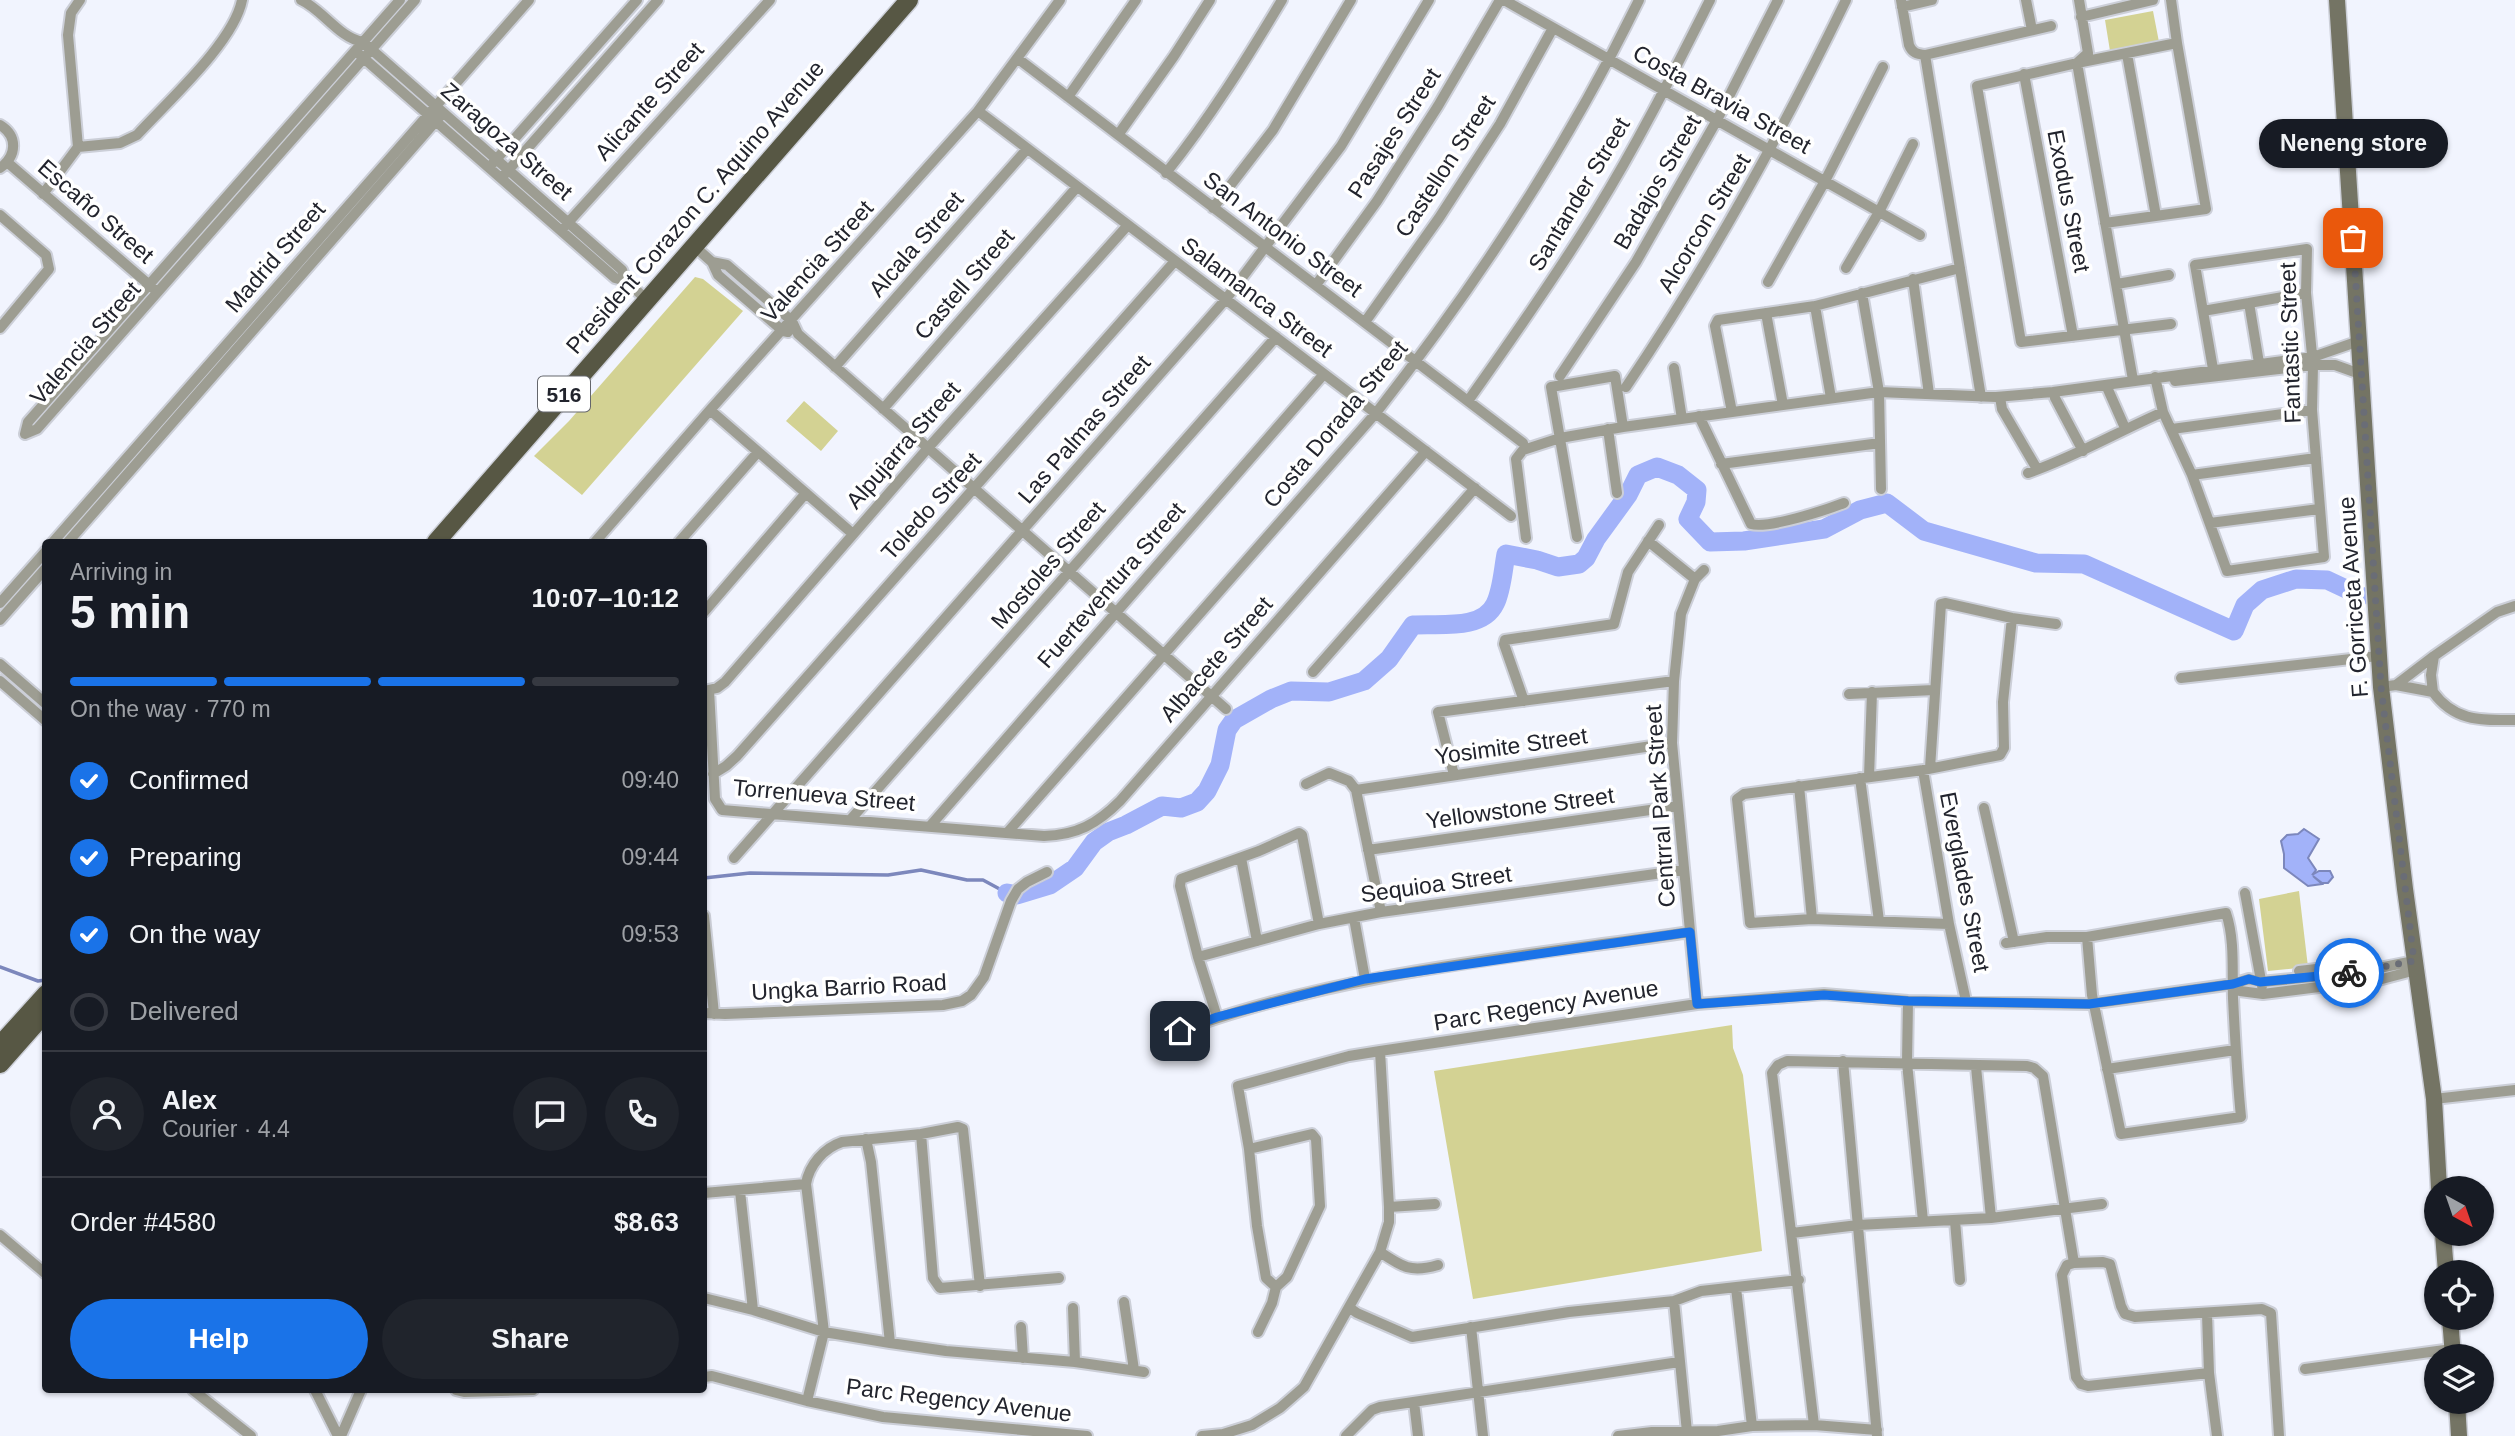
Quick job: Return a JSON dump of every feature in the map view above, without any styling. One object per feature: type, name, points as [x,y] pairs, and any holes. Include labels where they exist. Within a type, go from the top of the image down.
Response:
[{"type":"main road","name":"President Corazon C. Aquino Avenue","points":[[439,539],[909,0]]},
{"type":"main road","name":"F. Gorriceta Avenue","points":[[2337,0],[2378,656],[2389,686],[2415,965],[2434,1099],[2438,1176]]},
{"type":"main road","points":[[0,1045],[42,998]]},
{"type":"main road","points":[[0,1064],[42,1017]]},
{"type":"main road","points":[[2458,1414],[2459,1436]]},
{"type":"street","points":[[43,194],[78,147],[68,35],[71,13],[80,0]]},
{"type":"street","points":[[78,147],[120,143],[137,135],[225,38],[237,19],[242,0]]},
{"type":"street","name":"Zaragoza Street","points":[[301,0],[323,15],[564,227],[622,270],[626,281],[647,300]]},
{"type":"street","name":"Valencia Street","points":[[153,288],[28,422],[25,434],[37,429],[153,288],[400,0]]},
{"type":"street","name":"Valencia Street","points":[[361,48],[415,0]]},
{"type":"street","name":"Madrid Street","points":[[71,539],[436,114],[529,0]]},
{"type":"street","points":[[493,164],[637,0]]},
{"type":"street","points":[[505,175],[658,0]]},
{"type":"street","name":"Alicante Street","points":[[564,227],[770,0]]},
{"type":"street","name":"Valencia Street","points":[[598,539],[978,111],[1060,0]]},
{"type":"street","points":[[1068,97],[1136,0]]},
{"type":"street","points":[[1118,135],[1210,0]]},
{"type":"street","points":[[1167,173],[1231,84],[1282,0]]},
{"type":"street","points":[[1213,208],[1273,130],[1351,0]]},
{"type":"street","name":"Las Palmas Street","points":[[734,858],[1226,299],[1341,146],[1429,0]]},
{"type":"street","name":"Costa Bravia Street","points":[[1502,0],[1920,235]]},
{"type":"street","name":"Pasajes Street","points":[[1316,285],[1397,169],[1502,0]]},
{"type":"street","name":"Costa Dorada Street","points":[[1007,834],[1376,413],[1416,362],[1521,212],[1609,61],[1639,0]]},
{"type":"street","name":"Santander Street","points":[[1468,401],[1598,209],[1664,91],[1710,0]]},
{"type":"street","name":"Badajos Street","points":[[1560,376],[1636,262],[1717,120],[1778,0]]},
{"type":"street","name":"Alcorcon Street","points":[[1626,387],[1701,272],[1771,150],[1846,0]]},
{"type":"street","points":[[1932,0],[1901,4],[1910,49],[1914,53],[1925,55],[2051,26]]},
{"type":"street","points":[[2026,0],[2032,30]]},
{"type":"street","points":[[2077,63],[2088,52],[2079,0]]},
{"type":"street","points":[[2081,17],[2153,0]]},
{"type":"street","points":[[2105,223],[2206,209],[2171,0]]},
{"type":"street","name":"Castellon Street","points":[[1365,322],[1439,218],[1493,134],[1553,28]]},
{"type":"street","points":[[2171,324],[2021,342],[1977,86],[2178,43]]},
{"type":"street","points":[[2127,54],[2156,216]]},
{"type":"street","points":[[1925,55],[1981,397]]},
{"type":"street","name":"San Antonio Street","points":[[1017,58],[1523,443]]},
{"type":"street","points":[[2077,63],[2133,380]]},
{"type":"street","points":[[1768,282],[1825,181],[1883,67]]},
{"type":"street","name":"Exodus Street","points":[[2024,74],[2073,335]]},
{"type":"street","name":"Salamanca Street","points":[[978,111],[1511,516]]},
{"type":"street","name":"Madrid Street","points":[[56,539],[436,114]]},
{"type":"street","points":[[0,125],[6,129],[13,142],[12,156],[4,165]]},
{"type":"street","points":[[1846,268],[1913,144]]},
{"type":"street","name":"Alcala Street","points":[[835,367],[1027,149]]},
{"type":"street","name":"Escaño Street","points":[[4,165],[43,194],[153,288]]},
{"type":"street","name":"Castell Street","points":[[883,409],[1077,187]]},
{"type":"street","points":[[0,215],[46,255],[49,269],[0,328]]},
{"type":"street","name":"Alpujarra Street","points":[[707,690],[725,682],[928,448],[1128,225]]},
{"type":"street","points":[[694,246],[712,261],[727,265],[792,321],[798,334],[1226,709]]},
{"type":"street","name":"Fantastic Street","points":[[2210,523],[2227,571],[2324,557],[2312,410],[2313,361],[2306,293],[2306,248],[2198,264],[2195,268],[2213,369]]},
{"type":"street","points":[[712,261],[718,275],[783,331],[798,334]]},
{"type":"street","name":"Toledo Street","points":[[713,774],[737,756],[1175,261]]},
{"type":"street","points":[[1732,412],[1716,323],[1718,320],[1815,306],[1960,268]]},
{"type":"street","points":[[2117,284],[2169,275]]},
{"type":"street","points":[[1913,279],[1928,394]]},
{"type":"street","points":[[1862,293],[1879,392],[1881,489]]},
{"type":"street","points":[[2203,311],[2306,293]]},
{"type":"street","points":[[2249,303],[2259,363]]},
{"type":"street","points":[[1815,306],[1830,398]]},
{"type":"street","points":[[1766,313],[1783,405]]},
{"type":"street","name":"Mostoles Street","points":[[851,819],[1276,337]]},
{"type":"street","points":[[1526,538],[1516,459],[1523,450],[1560,438],[1879,392],[1999,398],[2024,402],[2155,381],[2313,361],[2358,341]]},
{"type":"street","points":[[1999,398],[2107,388],[2133,380],[2155,381],[2259,363],[2313,361],[2360,374]]},
{"type":"street","points":[[1674,368],[1682,419]]},
{"type":"street","name":"Fuerteventura Street","points":[[931,825],[1324,374]]},
{"type":"street","points":[[1577,537],[1551,387],[1612,375],[1617,378],[1623,427]]},
{"type":"street","points":[[2155,381],[2163,412],[2192,475],[2210,523],[2319,509]]},
{"type":"street","points":[[2107,388],[2125,428]]},
{"type":"street","points":[[1999,398],[2033,471],[2083,451],[2125,428],[2163,412]]},
{"type":"street","points":[[2055,398],[2083,451]]},
{"type":"street","points":[[710,410],[853,534]]},
{"type":"street","points":[[2172,429],[2312,410]]},
{"type":"street","points":[[1699,416],[1751,524],[1755,526],[1799,517],[1844,503]]},
{"type":"street","points":[[1608,429],[1617,493]]},
{"type":"street","points":[[1721,464],[1880,443]]},
{"type":"street","name":"Albacete Street","points":[[1007,834],[1062,836],[1097,823],[1120,801],[1426,451]]},
{"type":"street","points":[[682,539],[758,452]]},
{"type":"street","points":[[2192,475],[2316,458]]},
{"type":"street","points":[[1313,672],[1475,488]]},
{"type":"street","points":[[707,608],[806,493]]},
{"type":"street","points":[[1524,701],[1504,644],[1505,640],[1614,624],[1628,572],[1659,525]]},
{"type":"street","points":[[1648,541],[1695,579]]},
{"type":"street","points":[[0,603],[42,556]]},
{"type":"street","name":"Centrral Park Street","points":[[1697,1004],[1672,743],[1674,681],[1681,614],[1695,579],[1704,569]]},
{"type":"street","points":[[0,620],[42,573]]},
{"type":"street","name":"Everglades Street","points":[[1966,1001],[1949,924],[1927,769],[1941,604],[2012,618]]},
{"type":"street","points":[[2389,686],[2497,612],[2515,606]]},
{"type":"street","points":[[1949,924],[1812,919],[1750,923],[1737,797],[1927,769],[2002,753],[2003,702],[2012,618],[2056,624]]},
{"type":"street","points":[[2181,678],[2378,656]]},
{"type":"street","points":[[2434,656],[2431,675],[2433,692],[2441,703],[2474,720],[2515,720]]},
{"type":"street","points":[[0,664],[42,701]]},
{"type":"street","points":[[0,681],[42,718]]},
{"type":"street","points":[[1454,775],[1438,712],[1674,681]]},
{"type":"street","points":[[2389,686],[2433,692]]},
{"type":"street","points":[[1849,694],[1934,690]]},
{"type":"street","points":[[1872,692],[1865,778],[1879,921]]},
{"type":"street","name":"Torrenueva Street","points":[[707,702],[715,799],[722,810],[931,825],[1007,834]]},
{"type":"street","name":"Yosimite Street","points":[[1356,790],[1672,743]]},
{"type":"street","points":[[1306,784],[1329,773],[1349,781],[1356,790],[1381,912]]},
{"type":"street","points":[[1799,786],[1812,919]]},
{"type":"street","name":"Yellowstone Street","points":[[1368,850],[1678,806]]},
{"type":"street","points":[[1984,808],[2010,943],[2047,937],[2087,937],[2226,912],[2235,973],[2235,1049],[2241,1116],[2120,1134],[2094,1003],[2087,937]]},
{"type":"street","points":[[1217,1017],[1198,957],[1180,886],[1181,879],[1241,858],[1299,833],[1302,835],[1319,924]]},
{"type":"street","points":[[1241,858],[1257,941]]},
{"type":"street","name":"Sequioa Street","points":[[1198,957],[1319,924],[1381,912],[1684,870]]},
{"type":"street","name":"Ungka Barrio Road","points":[[709,1014],[943,1006],[962,1001],[979,987],[985,977],[1011,901],[1018,889],[1046,872]]},
{"type":"street","points":[[2245,893],[2263,994]]},
{"type":"street","points":[[1353,918],[1365,979]]},
{"type":"street","points":[[1180,1031],[1217,1017],[1365,979],[1690,932]]},
{"type":"street","name":"Parc Regency Avenue","points":[[1249,1149],[1238,1086],[1349,1056],[1380,1051],[1697,1004],[1824,995],[1908,1001],[2094,1003],[2359,964],[2363,976]]},
{"type":"street","points":[[2233,984],[2240,992],[2263,994],[2415,965]]},
{"type":"street","points":[[707,975],[709,1014]]},
{"type":"street","points":[[1908,1001],[1907,1063],[1923,1221]]},
{"type":"street","points":[[2107,1069],[2235,1049]]},
{"type":"street","points":[[1202,1436],[1223,1434],[1252,1425],[1292,1399],[1304,1387],[1380,1252],[1389,1223],[1389,1207],[1380,1051]]},
{"type":"street","points":[[1618,1436],[1752,1426],[1814,1425],[1877,1433],[1843,1061]]},
{"type":"street","points":[[1814,1425],[1772,1073],[1778,1065],[1787,1062],[1843,1061],[2032,1067],[2043,1076],[2074,1264]]},
{"type":"street","points":[[1976,1067],[1992,1218]]},
{"type":"street","points":[[2434,1099],[2515,1090]]},
{"type":"street","points":[[807,1401],[824,1332],[806,1184],[811,1168],[830,1146],[842,1142],[921,1134],[958,1127],[963,1129],[980,1286]]},
{"type":"street","points":[[921,1134],[933,1278],[940,1288],[1059,1278]]},
{"type":"street","points":[[1258,1332],[1272,1303],[1276,1287],[1287,1277],[1320,1206],[1316,1139],[1312,1134],[1249,1149],[1257,1226],[1266,1278],[1276,1287]]},
{"type":"street","points":[[866,1139],[891,1343]]},
{"type":"street","points":[[707,1193],[806,1184]]},
{"type":"street","points":[[740,1191],[753,1310]]},
{"type":"street","points":[[1389,1207],[1435,1204]]},
{"type":"street","points":[[1792,1233],[1858,1225],[1992,1218],[2102,1204]]},
{"type":"street","points":[[1955,1221],[1960,1280]]},
{"type":"street","points":[[0,1235],[42,1271]]},
{"type":"street","points":[[1380,1252],[1412,1269],[1421,1270],[1438,1265]]},
{"type":"street","points":[[2209,1373],[2088,1386],[2081,1384],[2076,1377],[2062,1275],[2067,1265],[2103,1262],[2110,1264],[2121,1306],[2125,1314],[2135,1317],[2262,1310],[2271,1313],[2279,1436]]},
{"type":"street","points":[[1350,1308],[1357,1314],[1412,1337],[1569,1312],[1674,1300],[1701,1292],[1798,1280]]},
{"type":"street","points":[[1736,1288],[1752,1426]]},
{"type":"street","points":[[707,1299],[824,1332],[946,1352],[1075,1362],[1139,1371],[1124,1302]]},
{"type":"street","points":[[1674,1300],[1687,1432]]},
{"type":"street","points":[[1073,1308],[1075,1362]]},
{"type":"street","points":[[2207,1314],[2209,1373],[2217,1436]]},
{"type":"street","points":[[1021,1327],[1023,1358]]},
{"type":"street","points":[[1471,1327],[1483,1436]]},
{"type":"street","points":[[2305,1369],[2424,1356]]},
{"type":"street","points":[[1346,1436],[1356,1432],[1372,1410],[1679,1362]]},
{"type":"street","name":"Parc Regency Avenue","points":[[707,1377],[883,1417],[1001,1432],[1087,1436]]},
{"type":"street","points":[[197,1393],[251,1436]]},
{"type":"street","points":[[316,1393],[340,1436]]},
{"type":"street","points":[[340,1436],[361,1393]]},
{"type":"street","points":[[1414,1402],[1418,1436]]},
{"type":"shaded area","points":[[2153,11],[2159,42],[2110,51],[2105,20]]},
{"type":"shaded area","points":[[695,277],[703,279],[743,311],[582,495],[534,456],[569,421]]},
{"type":"shaded area","points":[[804,401],[838,431],[821,451],[786,421]]},
{"type":"shaded area","points":[[2299,891],[2308,967],[2268,971],[2259,899]]},
{"type":"shaded area","points":[[1732,1025],[1733,1048],[1743,1075],[1762,1251],[1473,1299],[1434,1071]]},
{"type":"water","points":[[2304,829],[2319,839],[2308,858],[2316,870],[2312,875],[2319,871],[2330,871],[2333,877],[2328,883],[2322,883],[2313,876],[2322,884],[2308,886],[2284,868],[2281,841],[2287,835],[2298,834]]},
{"type":"waterway","points":[[1007,893],[1017,895],[1050,885],[1075,868],[1094,842],[1108,832],[1162,806],[1181,808],[1197,802],[1207,791],[1220,765],[1227,730],[1234,720],[1291,691],[1329,692],[1364,681],[1389,659],[1413,625],[1458,624],[1470,622],[1489,613],[1501,586],[1506,554],[1558,567],[1579,564],[1586,558],[1596,539],[1628,495],[1638,475],[1657,467],[1678,475],[1697,490],[1696,502],[1688,519],[1710,542],[1744,541],[1824,529],[1860,510],[1887,503],[1924,531],[2036,563],[2084,564],[2234,631],[2245,605],[2262,590],[2296,579],[2327,580],[2361,596]]},
{"type":"waterway","points":[[707,878],[750,873],[888,875],[921,870],[967,880],[983,880],[1007,893]]},
{"type":"waterway","points":[[0,967],[42,980]]},
{"type":"way so far","points":[[2349,973],[2414,961],[2381,687],[2353,238]]},
{"type":"place","name":"Neneng store","points":[[2353,238]]},
{"type":"route","points":[[1180,1031],[1217,1017],[1365,979],[1690,932],[1697,1004],[1824,995],[1908,1001],[2089,1004],[2233,984],[2249,979],[2260,982],[2349,973]]}]
